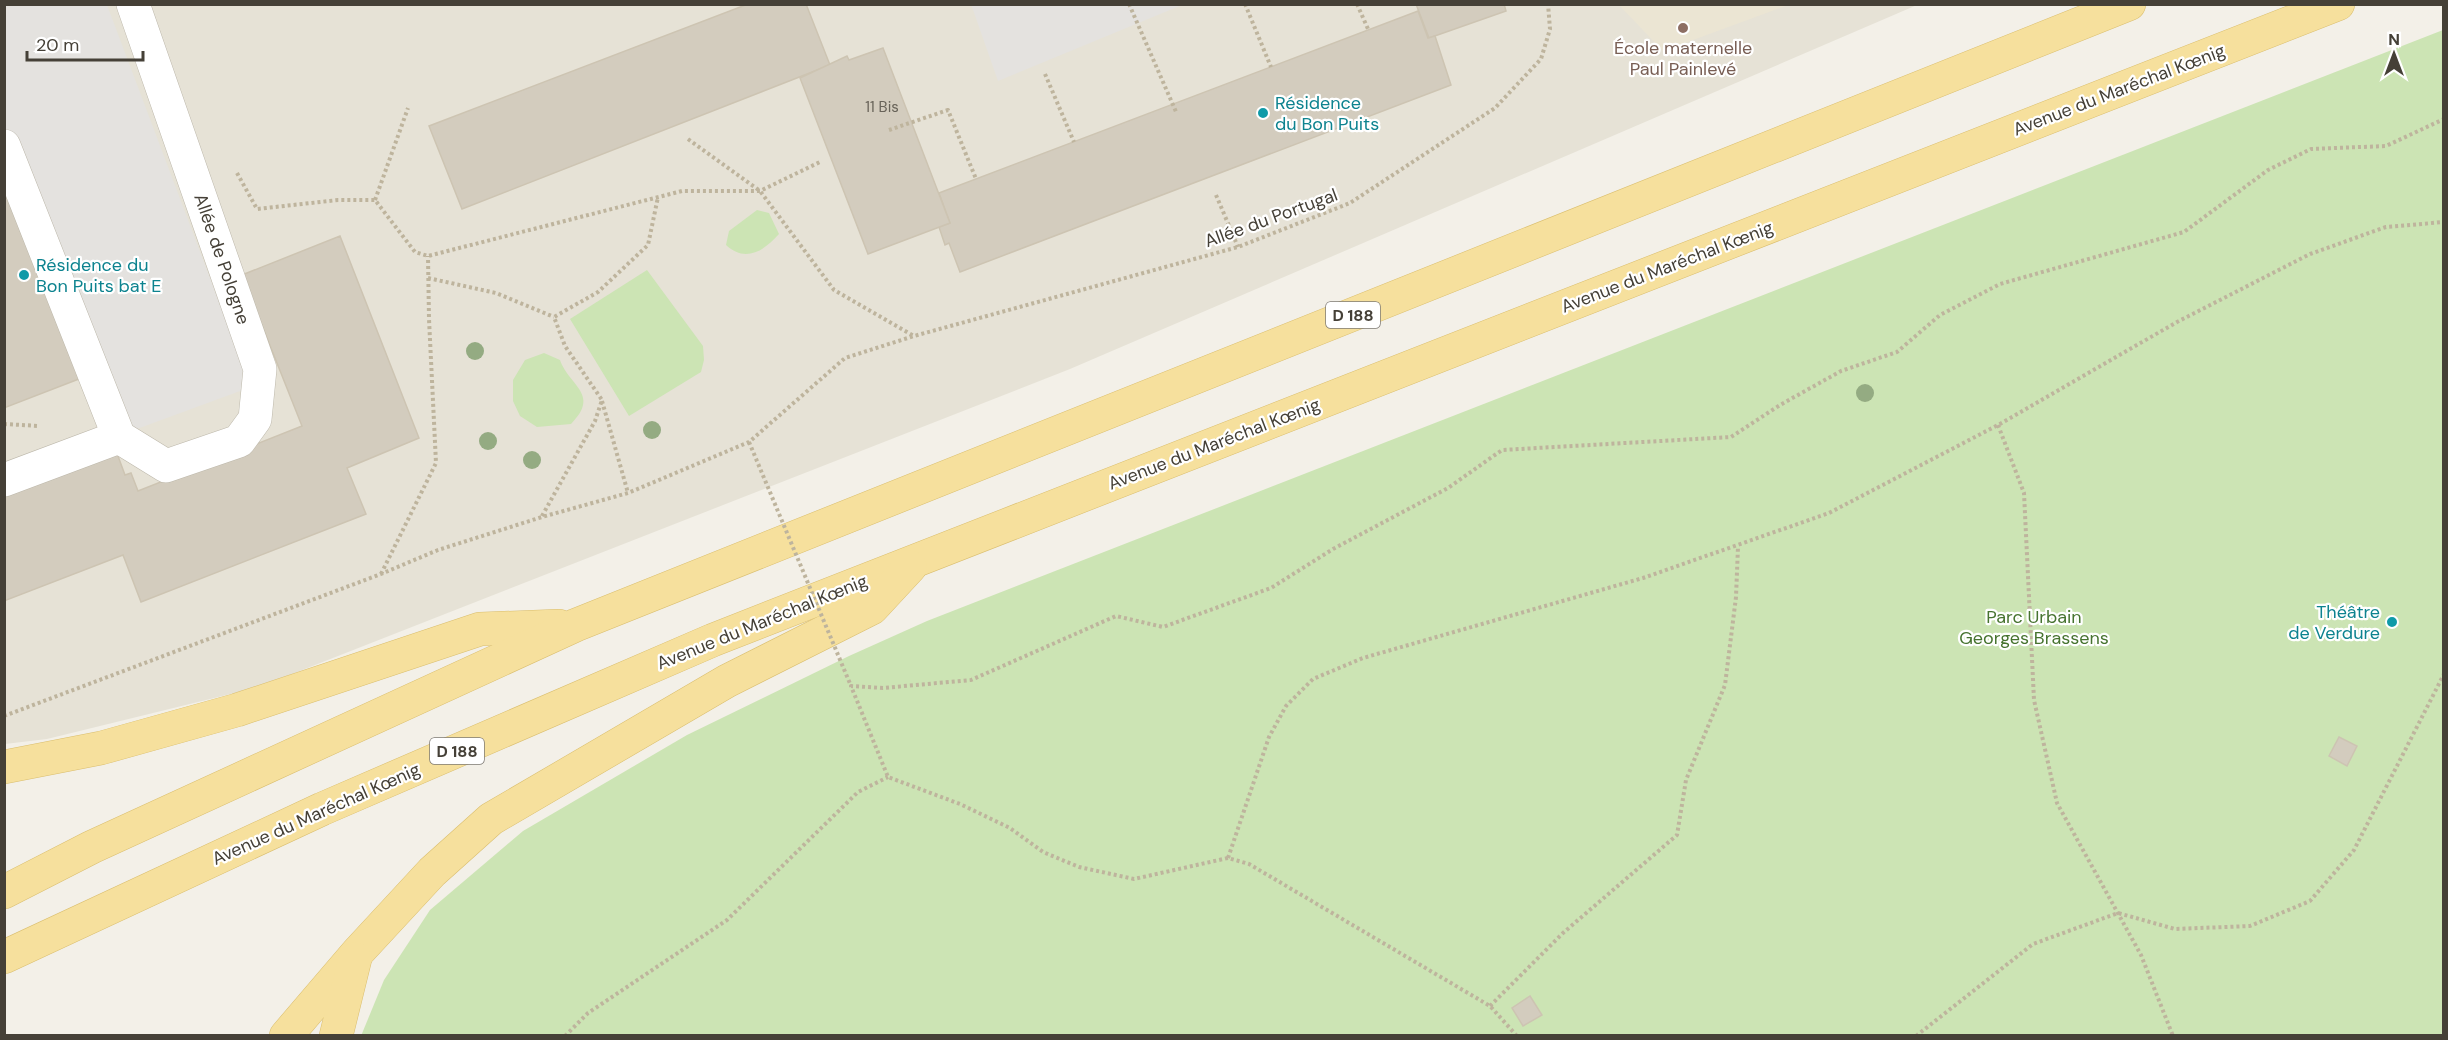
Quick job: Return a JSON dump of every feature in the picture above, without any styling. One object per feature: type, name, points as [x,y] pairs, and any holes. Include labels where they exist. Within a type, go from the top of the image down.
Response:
[{"type":"main road","name":"D 188","points":[[4,892],[92,847],[576,625],[2129,4]]},
{"type":"main road","name":"Avenue du Maréchal Kœnig","points":[[4,957],[322,809],[712,640],[2338,4]]},
{"type":"main road","points":[[286,1035],[357,953],[432,872],[491,819],[727,681],[872,608],[916,561]]},
{"type":"main road","points":[[4,767],[101,748],[237,710],[480,629],[576,625]]},
{"type":"main road","points":[[336,1035],[357,953]]},
{"type":"street","name":"Allée de Pologne","points":[[119,437],[166,466],[239,441],[255,419],[260,369],[133,4]]},
{"type":"street","points":[[4,146],[119,437],[4,480]]},
{"type":"path","points":[[1129,4],[1177,114]]},
{"type":"path","points":[[1245,4],[1271,67]]},
{"type":"path","points":[[1358,4],[1368,29]]},
{"type":"path","name":"Allée du Portugal","points":[[4,716],[381,574],[438,550],[627,493],[749,442],[845,358],[914,336],[1238,247],[1350,203],[1495,108],[1541,59],[1550,29],[1548,4]]},
{"type":"path","points":[[1045,74],[1074,142]]},
{"type":"path","points":[[375,200],[408,108]]},
{"type":"path","points":[[889,130],[948,110],[976,179]]},
{"type":"path","points":[[851,686],[882,688],[971,680],[1116,616],[1163,627],[1249,596],[1270,588],[1333,549],[1448,488],[1502,450],[1731,437],[1780,405],[1841,370],[1897,352],[1940,315],[2000,284],[2184,232],[2268,170],[2311,149],[2386,146],[2444,119]]},
{"type":"path","points":[[688,139],[760,191],[834,290],[914,336]]},
{"type":"path","points":[[375,200],[415,252],[428,256],[682,191],[760,191],[820,162]]},
{"type":"path","points":[[237,173],[257,209],[338,200],[375,200]]},
{"type":"path","points":[[1216,195],[1238,247]]},
{"type":"path","points":[[554,317],[598,292],[648,245],[658,197]]},
{"type":"path","points":[[1228,858],[1269,737],[1286,706],[1314,679],[1363,658],[1643,578],[1738,547],[1829,513],[1998,424],[2177,322],[2310,254],[2386,227],[2444,222]]},
{"type":"path","points":[[381,574],[436,463],[428,256]]},
{"type":"path","points":[[428,278],[496,293],[554,317],[565,346],[602,400],[627,493]]},
{"type":"path","points":[[542,517],[595,421],[602,400]]},
{"type":"path","points":[[4,424],[46,426]]},
{"type":"path","points":[[1998,424],[2024,493],[2034,700],[2057,803],[2141,954],[2173,1035]]},
{"type":"path","points":[[749,442],[888,777]]},
{"type":"path","points":[[1490,1006],[1563,933],[1677,835],[1686,780],[1725,685],[1736,597],[1738,547]]},
{"type":"path","points":[[1916,1035],[2033,944],[2118,913],[2175,929],[2250,926],[2310,901],[2354,850],[2444,674]]},
{"type":"path","points":[[565,1035],[588,1013],[727,920],[858,792],[888,777],[960,804],[1010,828],[1043,852],[1079,867],[1134,879],[1228,858],[1249,864],[1490,1006],[1517,1035]]},
{"type":"shaded area","points":[[971,4],[1182,4],[1182,5],[998,81]]},
{"type":"shaded area","points":[[4,5],[1917,5],[1070,369],[259,687],[47,739],[5,744]]},
{"type":"shaded area","points":[[5,5],[107,5],[251,387],[126,433],[5,126]]},
{"type":"shaded area","name":"École maternelle Paul Painlevé","points":[[1619,5],[1788,5],[1663,51]]},
{"type":"green space","name":"Parc Urbain Georges Brassens","points":[[2443,30],[2443,1035],[361,1036],[384,980],[430,910],[523,831],[687,735],[849,656],[927,621]]},
{"type":"green space","points":[[757,210],[769,213],[779,234],[761,250],[754,253],[740,253],[726,245],[729,231]]},
{"type":"green space","points":[[647,270],[703,346],[704,360],[701,372],[629,416],[570,319]]},
{"type":"green space","points":[[544,353],[560,360],[583,397],[580,414],[571,424],[537,427],[520,416],[513,401],[513,380],[525,360]]},
{"type":"building","points":[[748,4],[806,4],[830,65],[462,209],[429,126]]},
{"type":"building","points":[[1416,4],[1504,4],[1506,11],[1429,38]]},
{"type":"building","name":"Résidence du Bon Puits","points":[[1418,11],[1428,38],[1435,36],[1451,85],[960,272],[949,243],[945,245],[939,227],[950,223],[939,193]]},
{"type":"building","points":[[883,48],[950,223],[868,254],[800,78],[847,56],[849,60]]},
{"type":"building","name":"Résidence du Bon Puits bat E","points":[[4,172],[84,377],[4,408]]},
{"type":"building","points":[[340,236],[419,438],[347,468],[366,514],[141,602],[123,555],[4,601],[4,491],[115,448],[125,475],[131,473],[138,491],[302,426],[242,275]]},
{"type":"building","points":[[2339,737],[2357,746],[2347,766],[2329,756]]},
{"type":"building","points":[[1530,996],[1542,1015],[1523,1026],[1512,1008]]},
{"type":"place","name":"École maternelle Paul Painlevé","points":[[1683,28]]},
{"type":"place","name":"Résidence du Bon Puits","points":[[1263,113]]},
{"type":"place","name":"Résidence du Bon Puits bat E","points":[[24,275]]},
{"type":"place","name":"Théâtre de Verdure","points":[[2392,622]]}]
